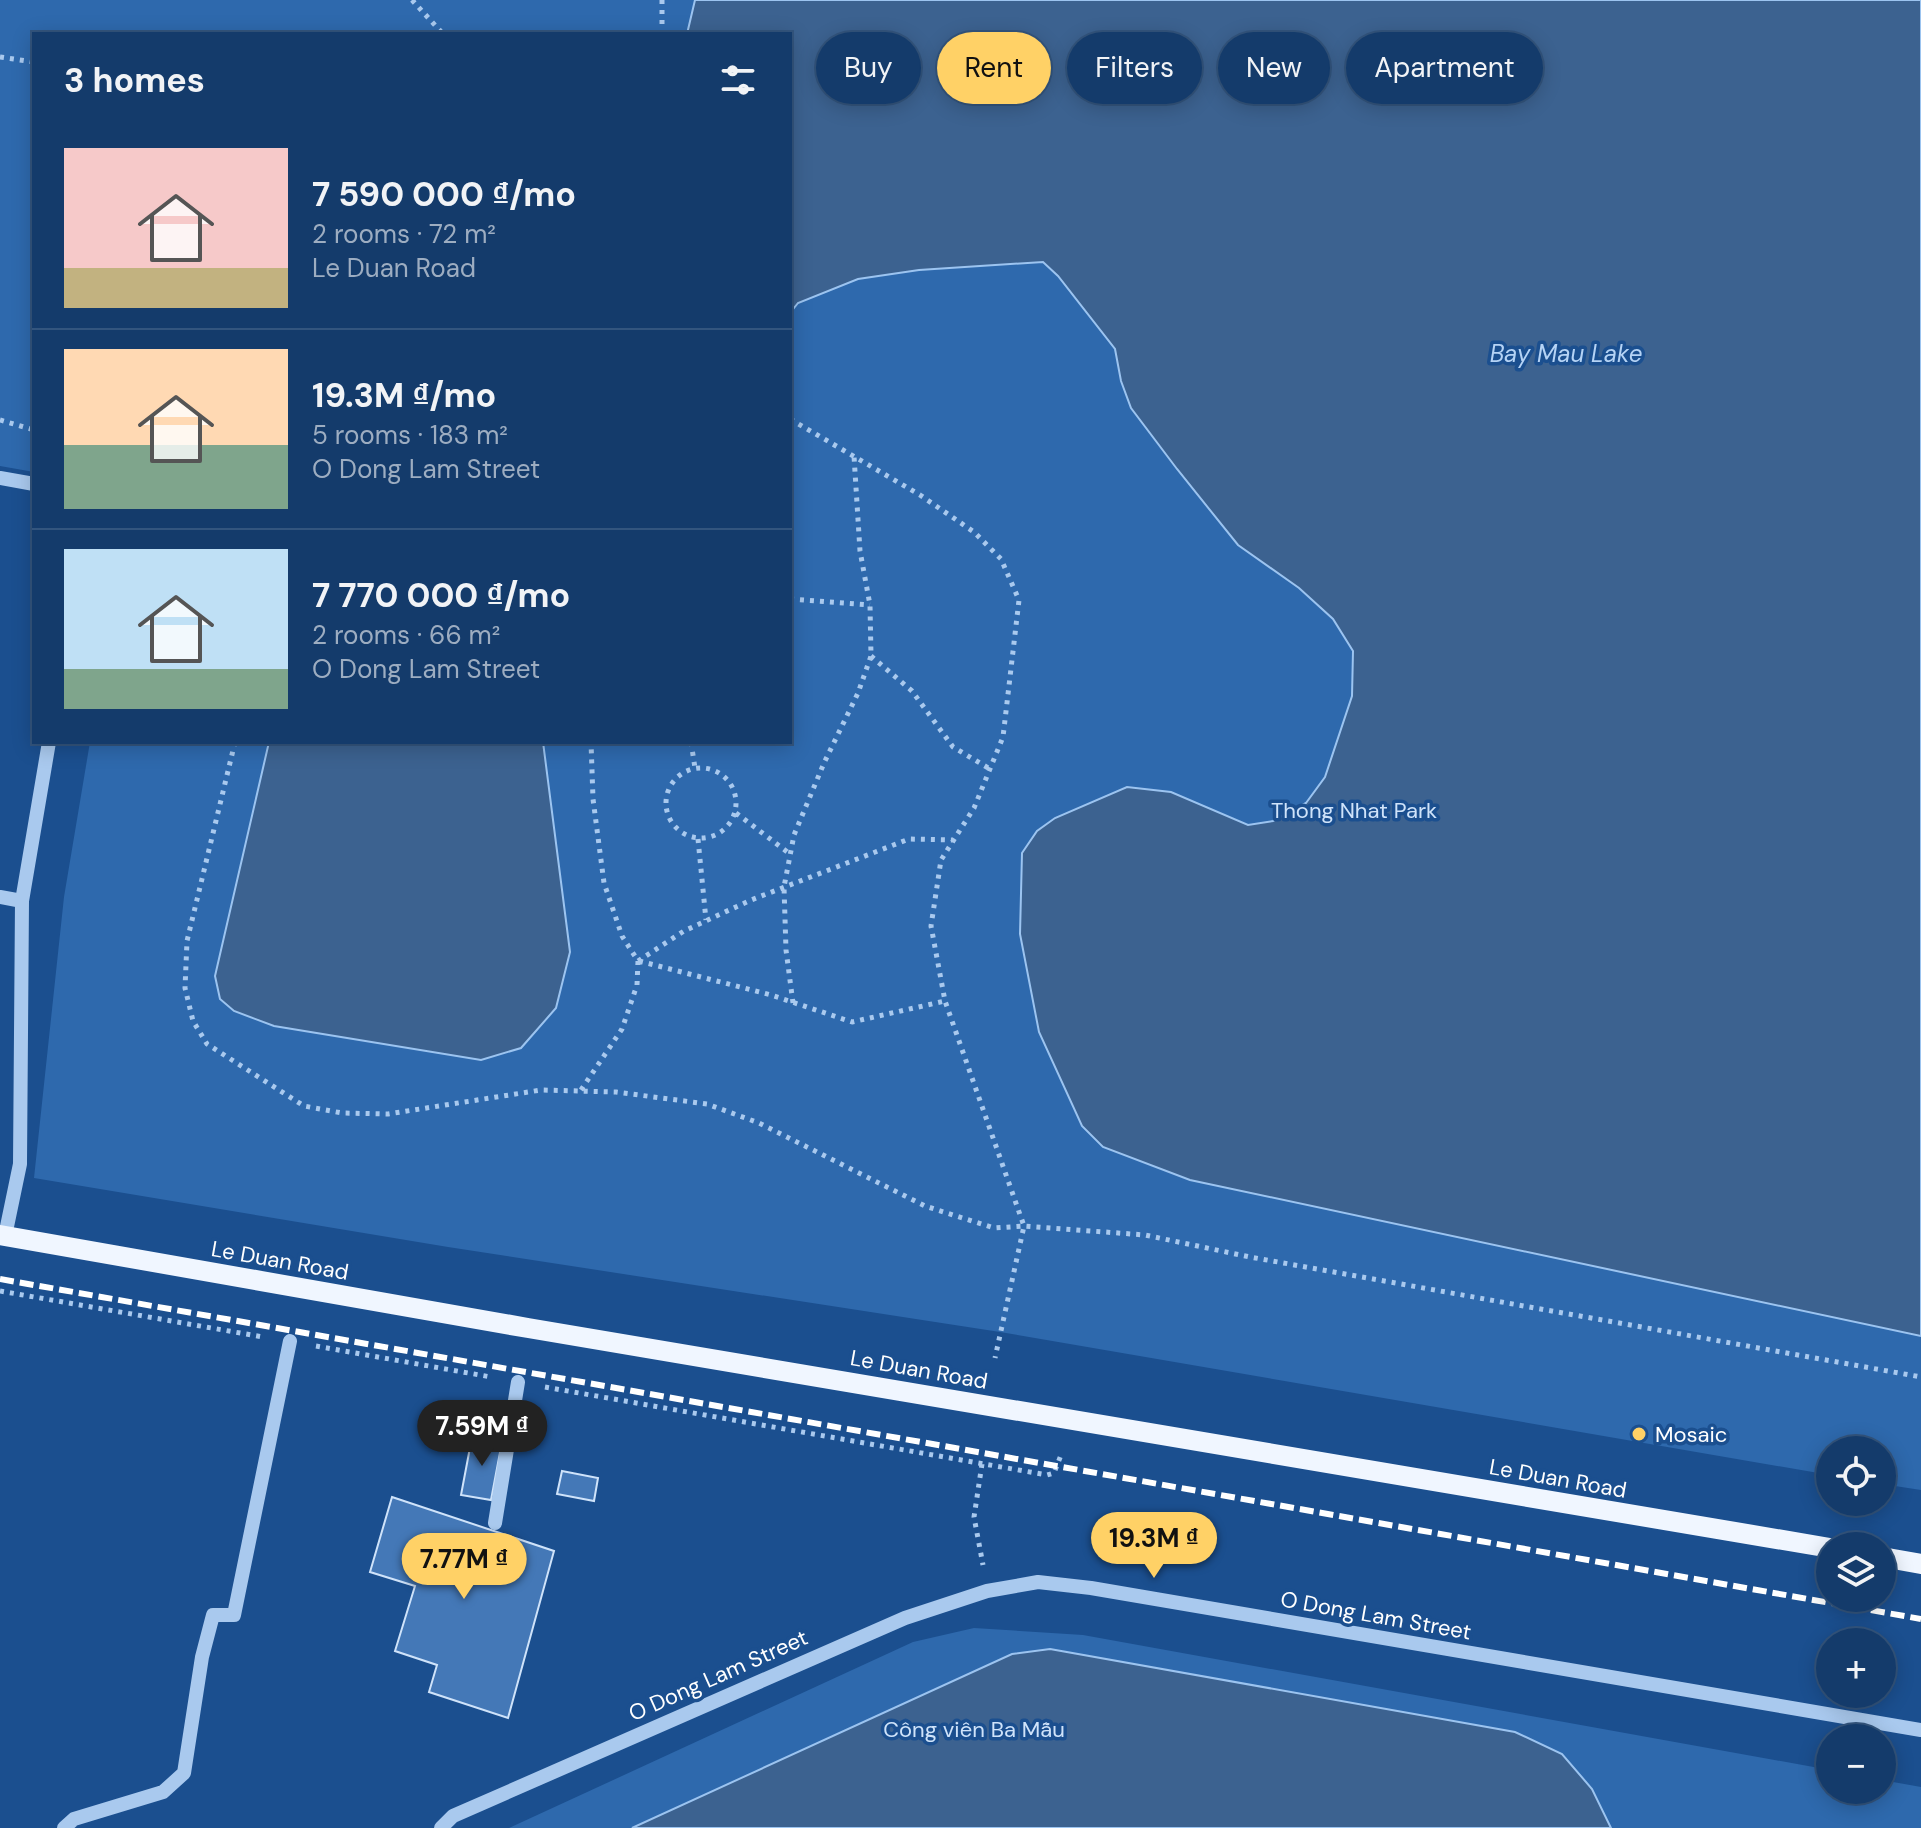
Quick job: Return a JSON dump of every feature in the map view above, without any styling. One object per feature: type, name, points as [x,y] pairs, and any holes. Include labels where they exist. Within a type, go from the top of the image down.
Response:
[{"type":"main road","name":"Le Duan Road","points":[[3,1236],[1816,1546]]},
{"type":"main road","points":[[1896,1560],[1921,1564]]},
{"type":"street","points":[[0,478],[32,484]]},
{"type":"street","points":[[3,1236],[20,1164],[22,901],[49,744]]},
{"type":"street","points":[[0,897],[22,901]]},
{"type":"street","points":[[64,1828],[74,1819],[163,1792],[184,1773],[200,1671],[213,1615],[234,1615],[290,1341]]},
{"type":"street","points":[[495,1523],[518,1382]]},
{"type":"street","name":"O Dong Lam Street","points":[[441,1828],[453,1816],[905,1618],[987,1591],[1038,1582],[1091,1588],[1921,1730]]},
{"type":"path","points":[[412,0],[441,32]]},
{"type":"path","points":[[662,0],[662,32]]},
{"type":"path","points":[[0,57],[32,62]]},
{"type":"path","points":[[0,420],[32,429]]},
{"type":"path","points":[[792,420],[920,495],[974,532],[1001,559],[1019,600],[1003,737],[974,808],[941,860],[931,926],[945,1001],[1024,1226],[995,1358]]},
{"type":"path","points":[[793,1003],[786,950],[784,887],[794,835],[858,693],[871,656],[870,605],[860,551],[854,456]]},
{"type":"path","points":[[792,599],[870,605]]},
{"type":"path","points":[[871,656],[912,691],[953,747],[990,769]]},
{"type":"path","points":[[235,744],[187,941],[185,988],[193,1021],[207,1044],[304,1106],[342,1113],[388,1114],[541,1090],[616,1092],[707,1104],[759,1123],[925,1206],[994,1228],[1024,1226],[1145,1235],[1250,1257],[1921,1377]]},
{"type":"path","points":[[581,1091],[622,1029],[637,985],[638,961],[622,936],[604,883],[593,799],[591,744]]},
{"type":"path","points":[[691,744],[695,768]]},
{"type":"path","points":[[695,768],[707,768],[727,779],[737,801],[736,813],[725,830],[707,839],[698,839],[677,830],[670,821],[666,799],[675,779],[695,768]]},
{"type":"path","points":[[736,813],[790,854]]},
{"type":"path","points":[[698,839],[706,920]]},
{"type":"path","points":[[638,961],[684,931],[784,887],[909,839],[953,840]]},
{"type":"path","points":[[638,961],[852,1022],[945,1001]]},
{"type":"path","points":[[982,1464],[974,1517],[987,1591]]},
{"type":"green space","name":"Thong Nhat Park","points":[[0,0],[1921,0],[1921,1490],[1896,1486],[1896,1436],[1816,1436],[1816,1473],[1000,1332],[448,1247],[34,1178],[64,897],[90,744],[792,744],[792,32],[32,32],[32,472],[0,466]]},
{"type":"green space","name":"Công viên Ba Mẫu","points":[[974,1628],[1083,1635],[1816,1767],[1816,1804],[1896,1804],[1896,1783],[1921,1787],[1921,1828],[509,1828],[913,1642]]},
{"type":"water","name":"Bay Mau Lake","points":[[695,0],[1921,0],[1921,1336],[1190,1180],[1103,1147],[1082,1126],[1039,1032],[1020,934],[1022,853],[1037,831],[1055,818],[1127,787],[1171,792],[1248,825],[1273,821],[1306,803],[1325,777],[1352,696],[1353,651],[1333,619],[1299,588],[1238,545],[1177,469],[1131,408],[1121,381],[1115,349],[1058,276],[1043,262],[919,270],[858,279],[798,303],[792,310],[792,32],[687,32]]},
{"type":"water","points":[[269,744],[543,744],[570,952],[556,1008],[521,1048],[481,1060],[274,1026],[234,1011],[220,999],[215,976]]},
{"type":"water","name":"Công viên Ba Mẫu","points":[[1050,1649],[1515,1732],[1562,1754],[1592,1789],[1611,1828],[632,1828],[1012,1654]]},
{"type":"building","points":[[472,1437],[502,1442],[491,1500],[461,1495]]},
{"type":"building","points":[[562,1471],[598,1478],[594,1501],[557,1494]]},
{"type":"building","points":[[392,1497],[554,1551],[508,1718],[429,1692],[437,1665],[395,1651],[415,1586],[370,1572]]},
{"type":"railway","points":[[0,1279],[1921,1619]]},
{"type":"place","name":"Mosaic","points":[[1639,1434]]}]
